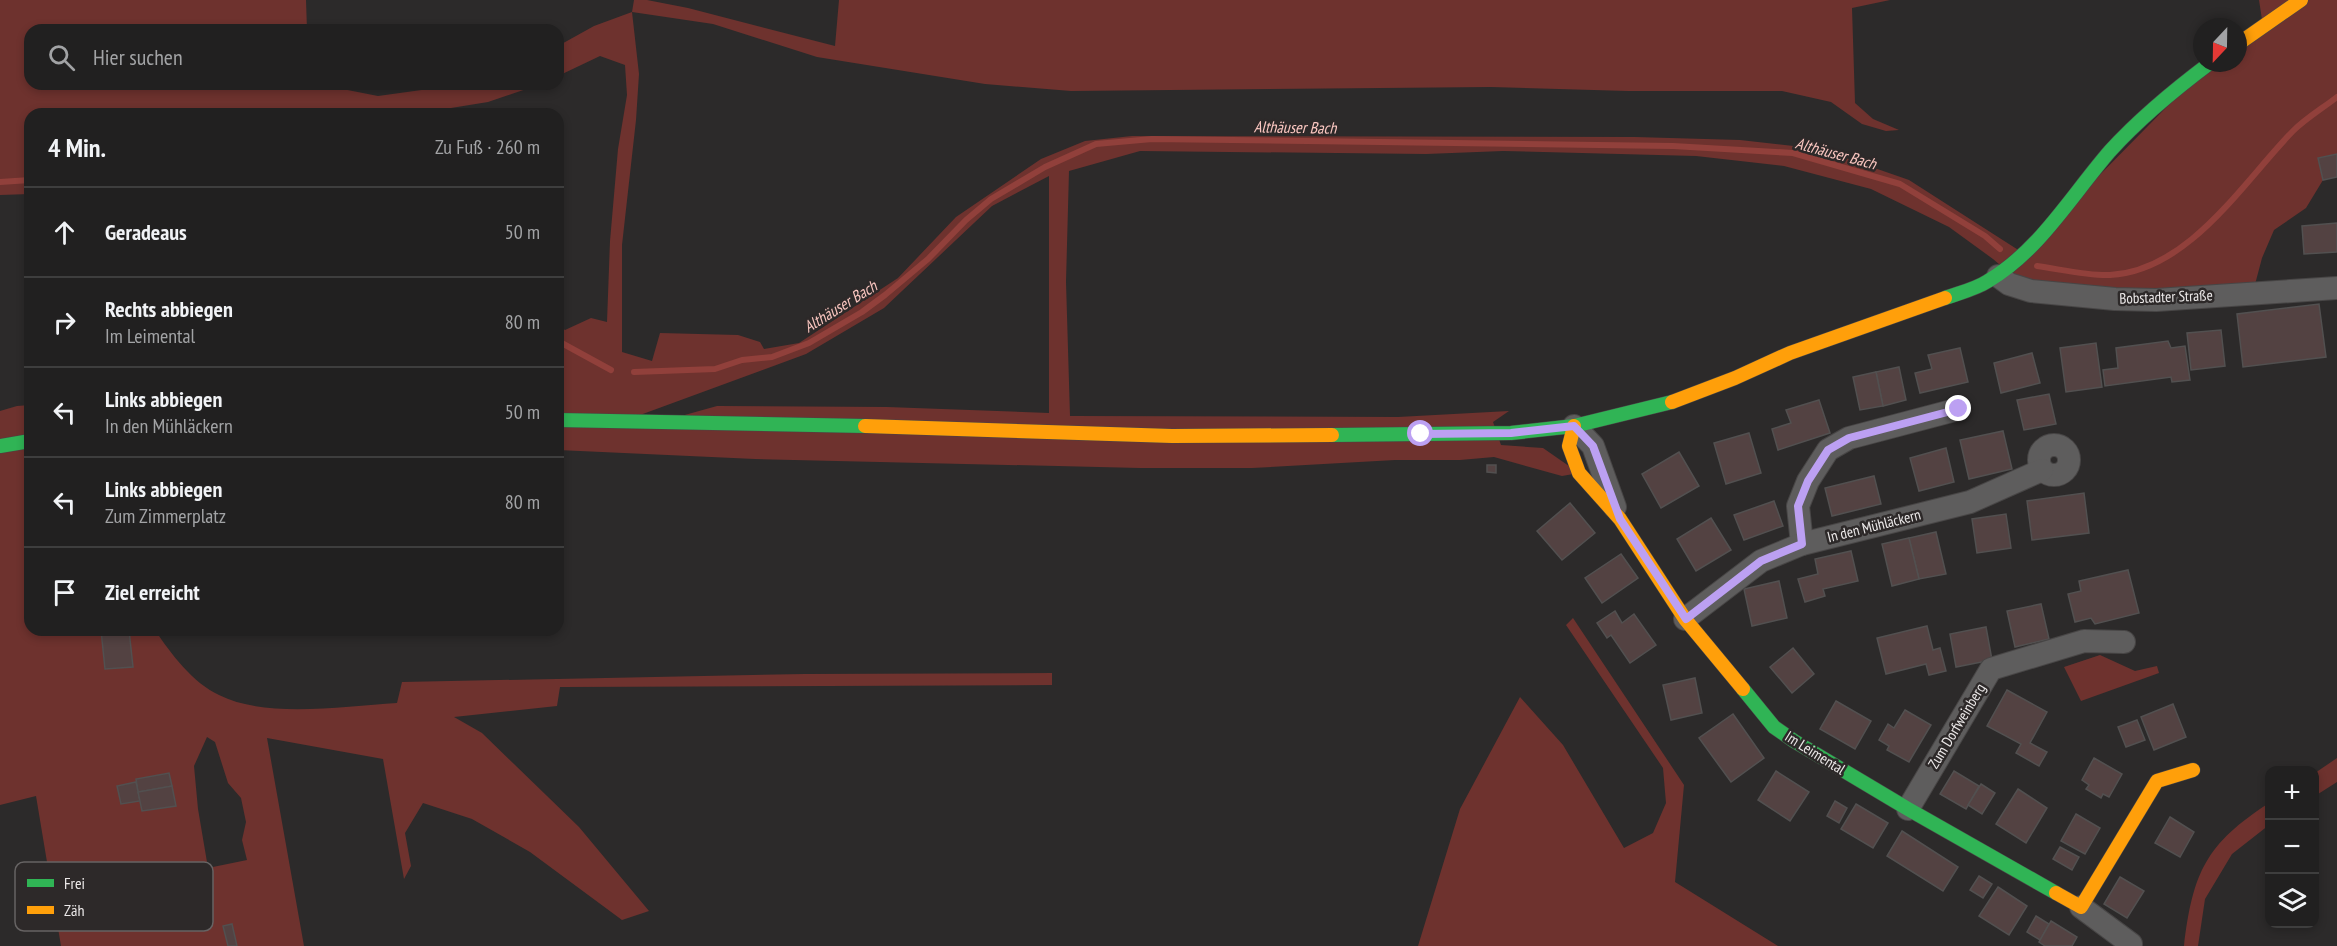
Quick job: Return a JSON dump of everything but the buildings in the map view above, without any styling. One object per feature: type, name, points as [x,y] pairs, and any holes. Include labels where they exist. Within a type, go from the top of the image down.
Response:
[{"type":"street","points":[[2247,38],[2301,0]]},
{"type":"street","points":[[564,420],[886,426],[1172,436],[1511,433],[1574,426],[1668,403],[1735,378],[1790,353],[1986,283],[1998,276],[2031,246],[2110,151],[2150,110],[2199,72]]},
{"type":"street","name":"Bobstadter Straße","points":[[1998,276],[2009,284],[2031,291],[2115,299],[2156,300],[2337,288]]},
{"type":"street","points":[[1802,544],[1798,506],[1808,481],[1828,450],[1849,438],[1959,409]]},
{"type":"street","name":"Im Leimental","points":[[1574,426],[1593,446],[1620,519],[1686,619],[1774,727],[1908,808],[2081,907],[2131,944]]},
{"type":"street","points":[[0,446],[24,442]]},
{"type":"street","name":"In den Mühläckern","points":[[1686,619],[1761,561],[1802,544],[1970,502],[2042,470]]},
{"type":"street","name":"Zum Dorfweinberg","points":[[1908,808],[1990,669],[2084,641],[2124,642]]},
{"type":"street","points":[[2081,907],[2157,782],[2193,770]]},
{"type":"shaded area","points":[[0,0],[306,0],[307,24],[24,24],[24,90],[348,90],[378,96],[422,90],[523,90],[488,102],[451,108],[24,108],[24,194],[0,195]]},
{"type":"shaded area","points":[[634,0],[647,0],[688,8],[835,46],[839,0],[1890,0],[1852,8],[1855,103],[1873,119],[1899,130],[1886,131],[1862,124],[1831,102],[1782,91],[1628,91],[1491,87],[1071,91],[985,84],[817,57],[713,24],[632,12]]},
{"type":"shaded area","points":[[2259,0],[2337,0],[2337,154],[2318,158],[2323,180],[2306,208],[2274,230],[2262,258],[2253,292],[2031,291],[1993,259],[1949,227],[1871,189],[1784,166],[1696,156],[1503,151],[1426,154],[1140,151],[1069,171],[1066,282],[1070,416],[1398,417],[1509,411],[1493,422],[1501,445],[1543,448],[1579,473],[1562,476],[1494,457],[1252,468],[1140,468],[755,459],[564,450],[564,329],[591,318],[607,322],[610,241],[618,149],[627,95],[625,65],[600,56],[564,73],[564,43],[594,26],[632,12],[639,74],[622,245],[622,352],[652,361],[660,333],[738,335],[760,342],[764,349],[799,343],[898,278],[956,217],[1041,159],[1085,141],[1132,136],[1635,137],[1740,140],[1820,149],[1909,180],[2023,253],[2201,72],[2247,72],[2247,38],[2263,26]],"holes":[[[1049,176],[1049,413],[887,407],[717,406],[656,423],[621,422],[806,354],[884,308],[992,206]]]},
{"type":"shaded area","points":[[24,405],[24,636],[102,636],[105,669],[133,667],[130,636],[159,636],[183,667],[209,690],[238,702],[282,709],[397,703],[402,682],[805,674],[1052,673],[1052,685],[560,687],[557,706],[454,717],[482,733],[579,827],[649,911],[622,920],[530,852],[472,819],[423,803],[405,833],[411,866],[404,879],[383,759],[267,738],[304,946],[61,946],[58,931],[213,931],[213,867],[247,860],[242,840],[246,822],[241,798],[228,783],[215,742],[207,737],[194,766],[207,862],[47,862],[36,796],[0,805],[0,411]]},
{"type":"shaded area","points":[[1573,618],[1684,785],[1675,882],[1778,946],[1418,946],[1460,809],[1520,697],[1563,745],[1624,848],[1653,833],[1666,803],[1663,768],[1566,625]]},
{"type":"shaded area","points":[[2100,655],[2135,671],[2157,666],[2159,673],[2081,701],[2064,667]]},
{"type":"shaded area","points":[[2337,758],[2337,782],[2319,793],[2319,770]]},
{"type":"shaded area","points":[[2265,806],[2265,828],[2232,854],[2205,899],[2198,946],[2184,946],[2192,898],[2206,862],[2230,832]]},
{"type":"waterway","name":"Althäuser Bach","points":[[2037,266],[2110,275],[2138,270],[2165,258],[2212,221],[2298,126],[2337,97]]},
{"type":"waterway","name":"Althäuser Bach","points":[[634,372],[715,369],[742,360],[772,357],[809,343],[862,312],[885,295],[928,259],[966,220],[991,199],[1045,167],[1096,144],[1152,139],[1673,146],[1793,153],[1900,184],[1985,236],[2000,249]]},
{"type":"waterway","name":"Althäuser Bach","points":[[0,182],[24,180]]},
{"type":"waterway","name":"Althäuser Bach","points":[[564,344],[611,370]]},
{"type":"traffic: fast","points":[[1945,298],[1983,284],[2024,254],[2121,139],[2198,72]]},
{"type":"traffic: fast","points":[[1332,435],[1511,433],[1574,426],[1672,402]]},
{"type":"traffic: fast","points":[[564,420],[865,426]]},
{"type":"traffic: fast","points":[[0,446],[24,442]]},
{"type":"traffic: fast","points":[[1743,689],[1774,727],[1794,741],[2056,893]]},
{"type":"traffic: slow","points":[[2247,38],[2301,0]]},
{"type":"traffic: slow","points":[[1672,402],[1735,378],[1790,353],[1945,298]]},
{"type":"traffic: slow","points":[[865,426],[1172,436],[1332,435]]},
{"type":"traffic: slow","points":[[1574,426],[1569,446],[1579,473],[1620,519],[1685,619],[1743,689]]},
{"type":"traffic: slow","points":[[2056,893],[2081,907],[2157,781],[2193,770]]},
{"type":"route","points":[[1421,434],[1511,433],[1574,426],[1593,446],[1620,519],[1686,619],[1761,561],[1802,544],[1798,506],[1808,481],[1828,450],[1849,438],[1959,409]]}]
